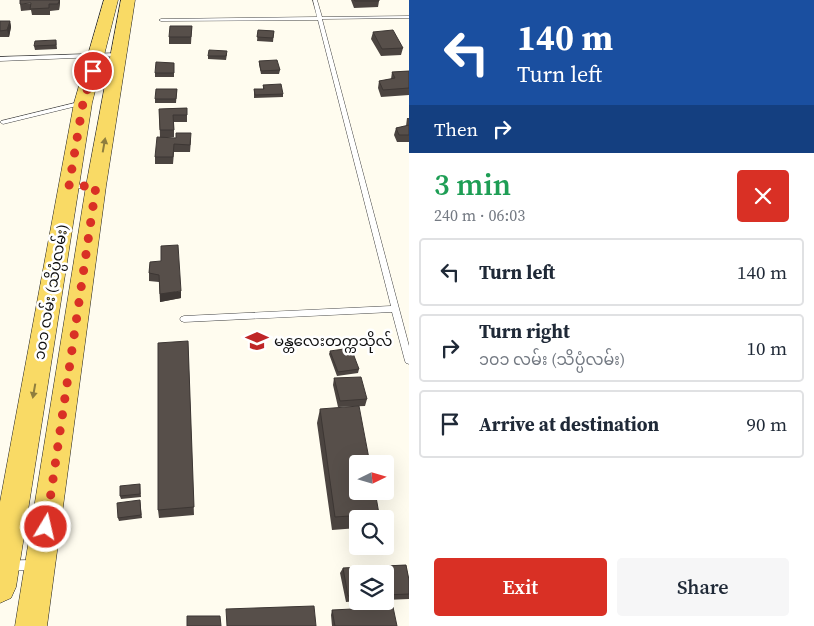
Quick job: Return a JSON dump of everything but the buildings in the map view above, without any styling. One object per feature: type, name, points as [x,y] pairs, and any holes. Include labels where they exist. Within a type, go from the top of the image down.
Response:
[{"type":"main road","name":"၁၀၁ လမ်း (သိပ္ပံလမ်း)","points":[[31,626],[96,186],[109,55],[118,10]]},
{"type":"main road","name":"၁၀၁ လမ်း (သိပ္ပံလမ်း)","points":[[1,573],[83,103],[109,55]]},
{"type":"lane","points":[[315,0],[409,361]]},
{"type":"lane","points":[[161,20],[409,17]]},
{"type":"lane","points":[[0,59],[109,55]]},
{"type":"lane","points":[[3,122],[83,103]]},
{"type":"lane","points":[[69,186],[96,186]]},
{"type":"lane","points":[[184,319],[394,309]]},
{"type":"lane","points":[[1,573],[40,565]]},
{"type":"place","name":"မန္တလေးတက္ကသိုလ်","points":[[257,341]]},
{"type":"route","points":[[46,527],[96,186],[69,186],[83,103],[93,71]]}]
